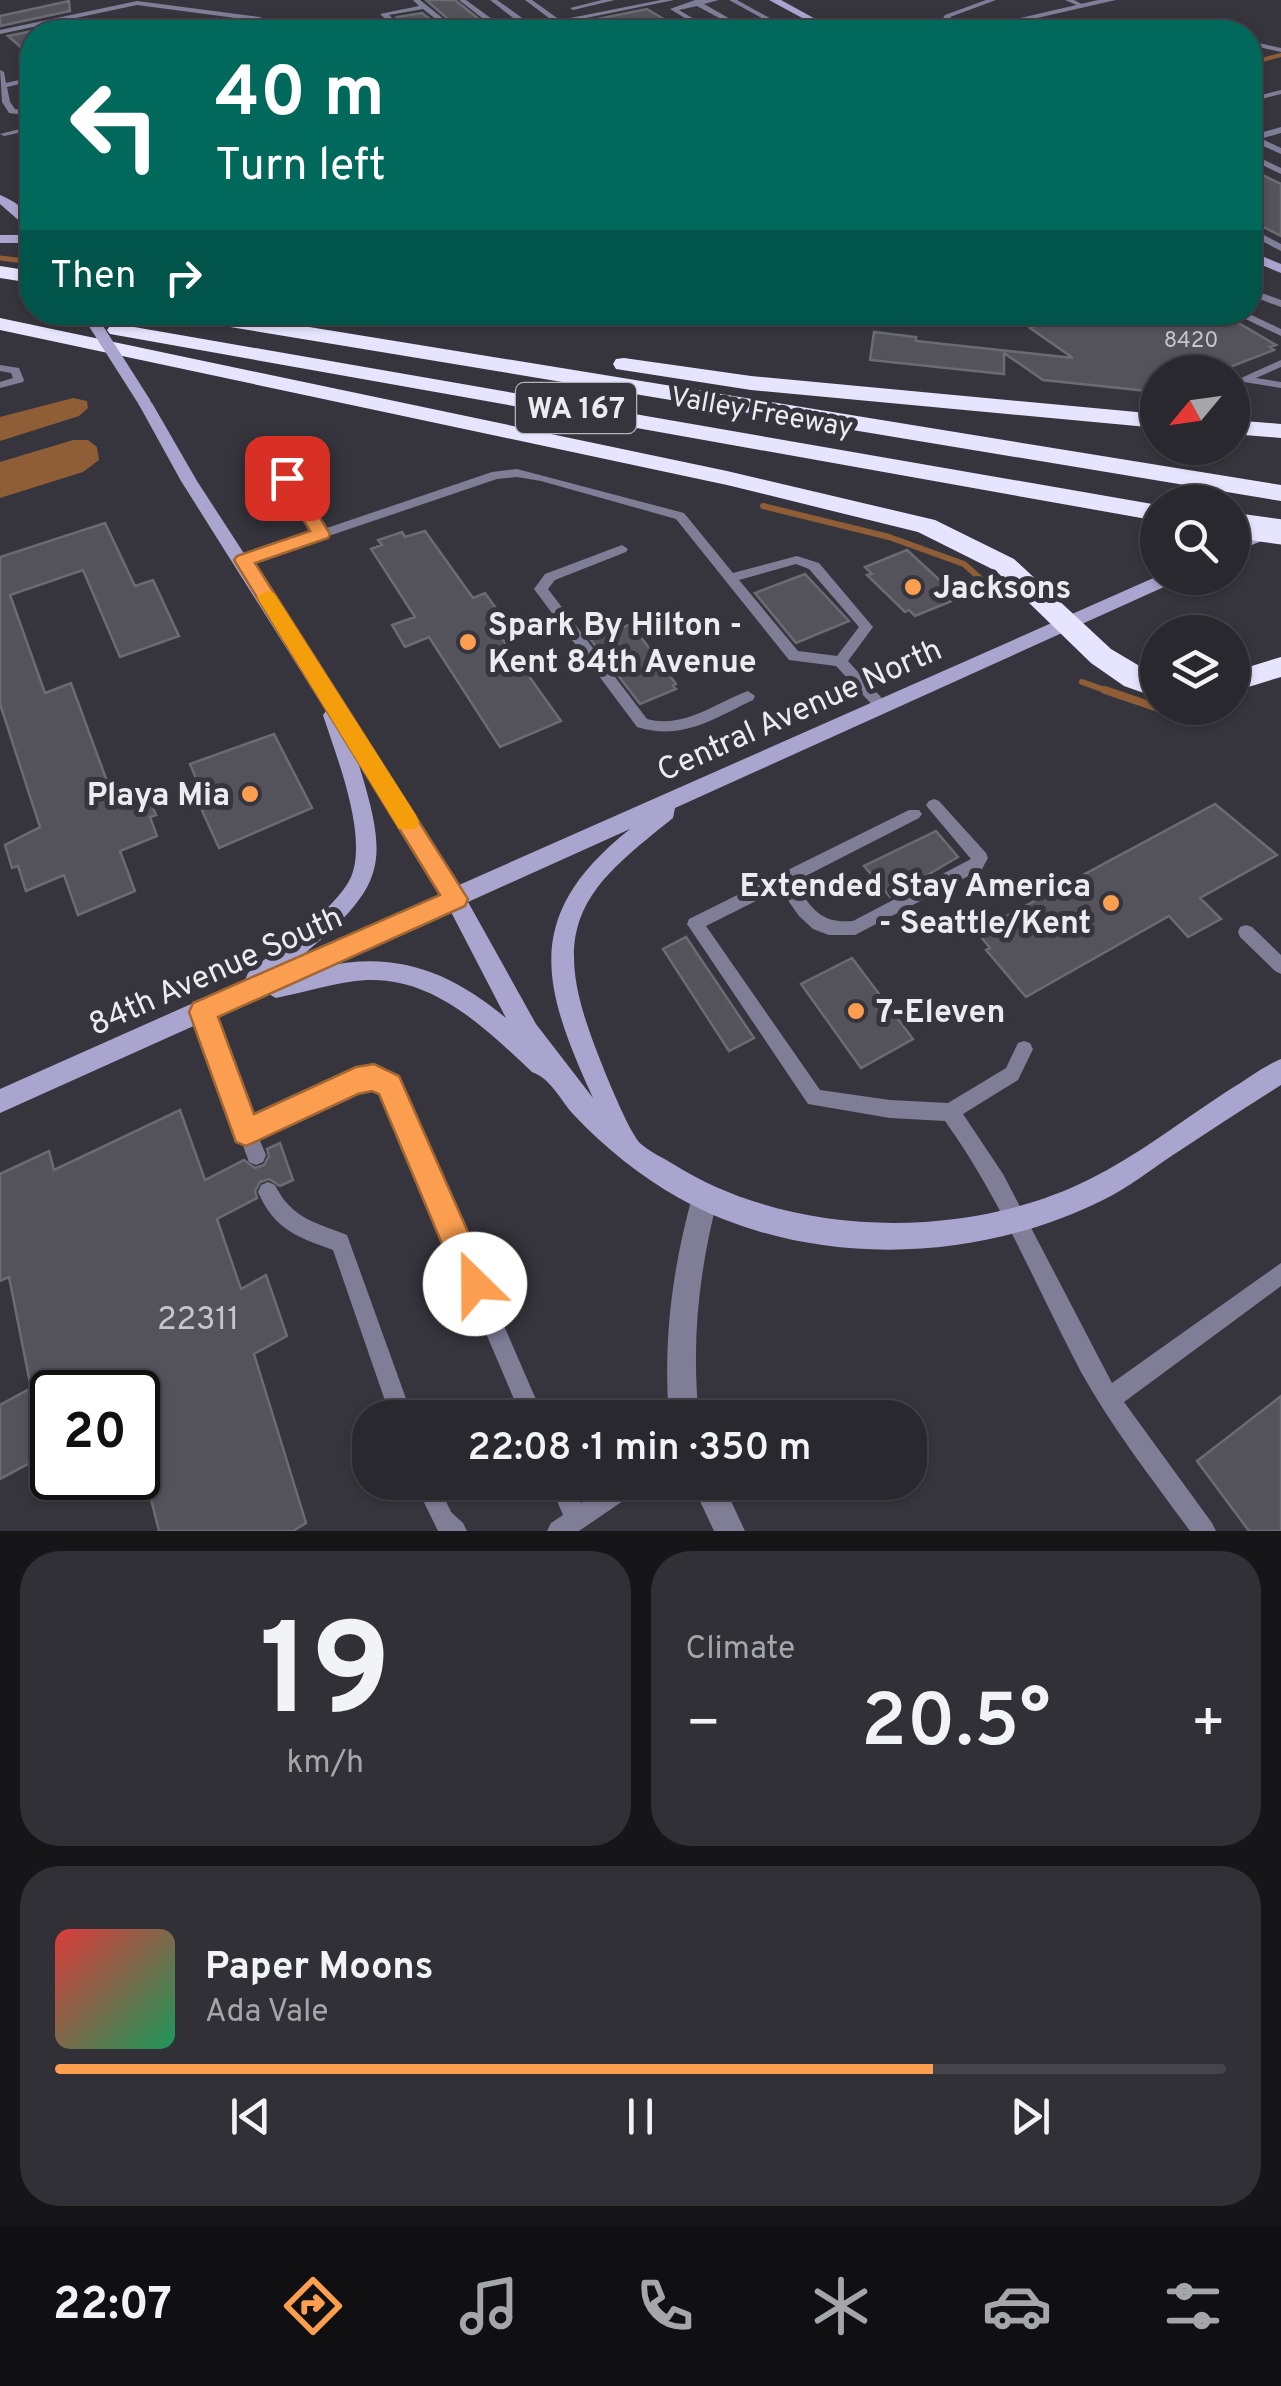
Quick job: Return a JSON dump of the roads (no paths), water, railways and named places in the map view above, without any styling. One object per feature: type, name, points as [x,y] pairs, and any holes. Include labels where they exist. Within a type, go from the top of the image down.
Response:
[{"type":"highway","points":[[0,324],[892,517],[947,534],[986,553],[1114,666],[1140,682]]},
{"type":"highway","name":"Valley Freeway","points":[[77,325],[660,423],[1140,510]]},
{"type":"highway","name":"Valley Freeway","points":[[255,325],[1281,493]]},
{"type":"highway","points":[[360,325],[752,383],[1140,419]]},
{"type":"highway","points":[[1250,428],[1281,431]]},
{"type":"highway","points":[[1250,526],[1281,529]]},
{"type":"highway","points":[[1250,676],[1281,667]]},
{"type":"main road","points":[[774,0],[812,20]]},
{"type":"main road","points":[[95,325],[456,899],[518,1013],[567,1088]]},
{"type":"main road","points":[[1250,541],[1281,529]]},
{"type":"main road","name":"Central Avenue North","points":[[456,899],[1140,591]]},
{"type":"main road","points":[[240,995],[357,890],[366,862],[368,839],[326,692]]},
{"type":"main road","points":[[627,1148],[584,1052],[568,1004],[562,969],[564,930],[588,881],[617,851],[692,792]]},
{"type":"main road","name":"84th Avenue South","points":[[0,1101],[456,899]]},
{"type":"main road","points":[[240,995],[390,970],[452,992],[488,1015],[627,1148],[704,1197],[784,1224],[875,1239],[976,1229],[1018,1220],[1095,1191],[1281,1071]]},
{"type":"street","points":[[1022,20],[1111,0]]},
{"type":"street","points":[[683,1400],[679,1323],[685,1267],[704,1197]]},
{"type":"street","points":[[715,1500],[730,1531]]},
{"type":"lane","points":[[416,0],[441,20]]},
{"type":"lane","points":[[462,0],[490,20]]},
{"type":"lane","points":[[493,0],[520,20]]},
{"type":"lane","points":[[528,0],[557,20]]},
{"type":"lane","points":[[562,0],[586,17]]},
{"type":"lane","points":[[573,8],[612,0]]},
{"type":"lane","points":[[570,20],[671,0]]},
{"type":"lane","points":[[692,20],[673,9],[716,0]]},
{"type":"lane","points":[[732,0],[769,20]]},
{"type":"lane","points":[[946,20],[947,16],[993,0]]},
{"type":"lane","points":[[1068,0],[1082,6]]},
{"type":"lane","points":[[695,2],[727,20]]},
{"type":"lane","points":[[57,20],[137,3],[262,20]]},
{"type":"lane","points":[[390,20],[383,14],[424,7]]},
{"type":"lane","points":[[0,72],[6,102],[12,111],[20,112]]},
{"type":"lane","points":[[4,86],[20,82]]},
{"type":"lane","points":[[4,134],[20,131]]},
{"type":"lane","points":[[1281,363],[1244,378],[1281,385]]},
{"type":"lane","points":[[0,368],[15,370],[20,380],[0,385]]},
{"type":"lane","points":[[270,450],[321,534]]},
{"type":"lane","points":[[244,560],[496,475],[521,473],[676,514],[696,530],[794,656],[840,661],[883,707]]},
{"type":"lane","points":[[622,549],[550,576],[541,589],[642,723],[674,729],[748,696]]},
{"type":"lane","points":[[730,578],[797,560],[814,566],[866,627],[840,661]]},
{"type":"lane","points":[[783,880],[818,926],[833,932],[855,928],[976,864],[980,858],[934,805]]},
{"type":"lane","points":[[914,814],[695,924],[815,1098],[890,1109],[950,1112],[1012,1074],[1024,1050]]},
{"type":"lane","points":[[1246,932],[1281,966]]},
{"type":"lane","points":[[203,1012],[256,1155]]},
{"type":"lane","points":[[246,1132],[356,1081],[374,1078],[390,1085],[524,1400]]},
{"type":"lane","points":[[950,1112],[976,1145],[1018,1220],[1109,1400],[1204,1531]]},
{"type":"lane","points":[[268,1192],[274,1207],[293,1226],[340,1242],[396,1400]]},
{"type":"lane","points":[[1109,1400],[1281,1273]]},
{"type":"lane","points":[[434,1500],[455,1531]]},
{"type":"lane","points":[[563,1500],[568,1525],[605,1500]]},
{"type":"waterway","points":[[1262,60],[1281,55]]},
{"type":"waterway","points":[[0,258],[20,260]]},
{"type":"waterway","points":[[763,506],[889,537],[964,564],[1000,596]]},
{"type":"waterway","points":[[1082,682],[1113,693]]},
{"type":"waterway","points":[[1105,690],[1140,702]]},
{"type":"place","name":"Jacksons","points":[[913,587]]},
{"type":"place","name":"Spark By Hilton - Kent 84th Avenue","points":[[468,642]]},
{"type":"place","name":"Playa Mia","points":[[250,794]]},
{"type":"place","name":"Extended Stay America - Seattle/Kent","points":[[1111,903]]},
{"type":"place","name":"7-Eleven","points":[[856,1011]]}]
